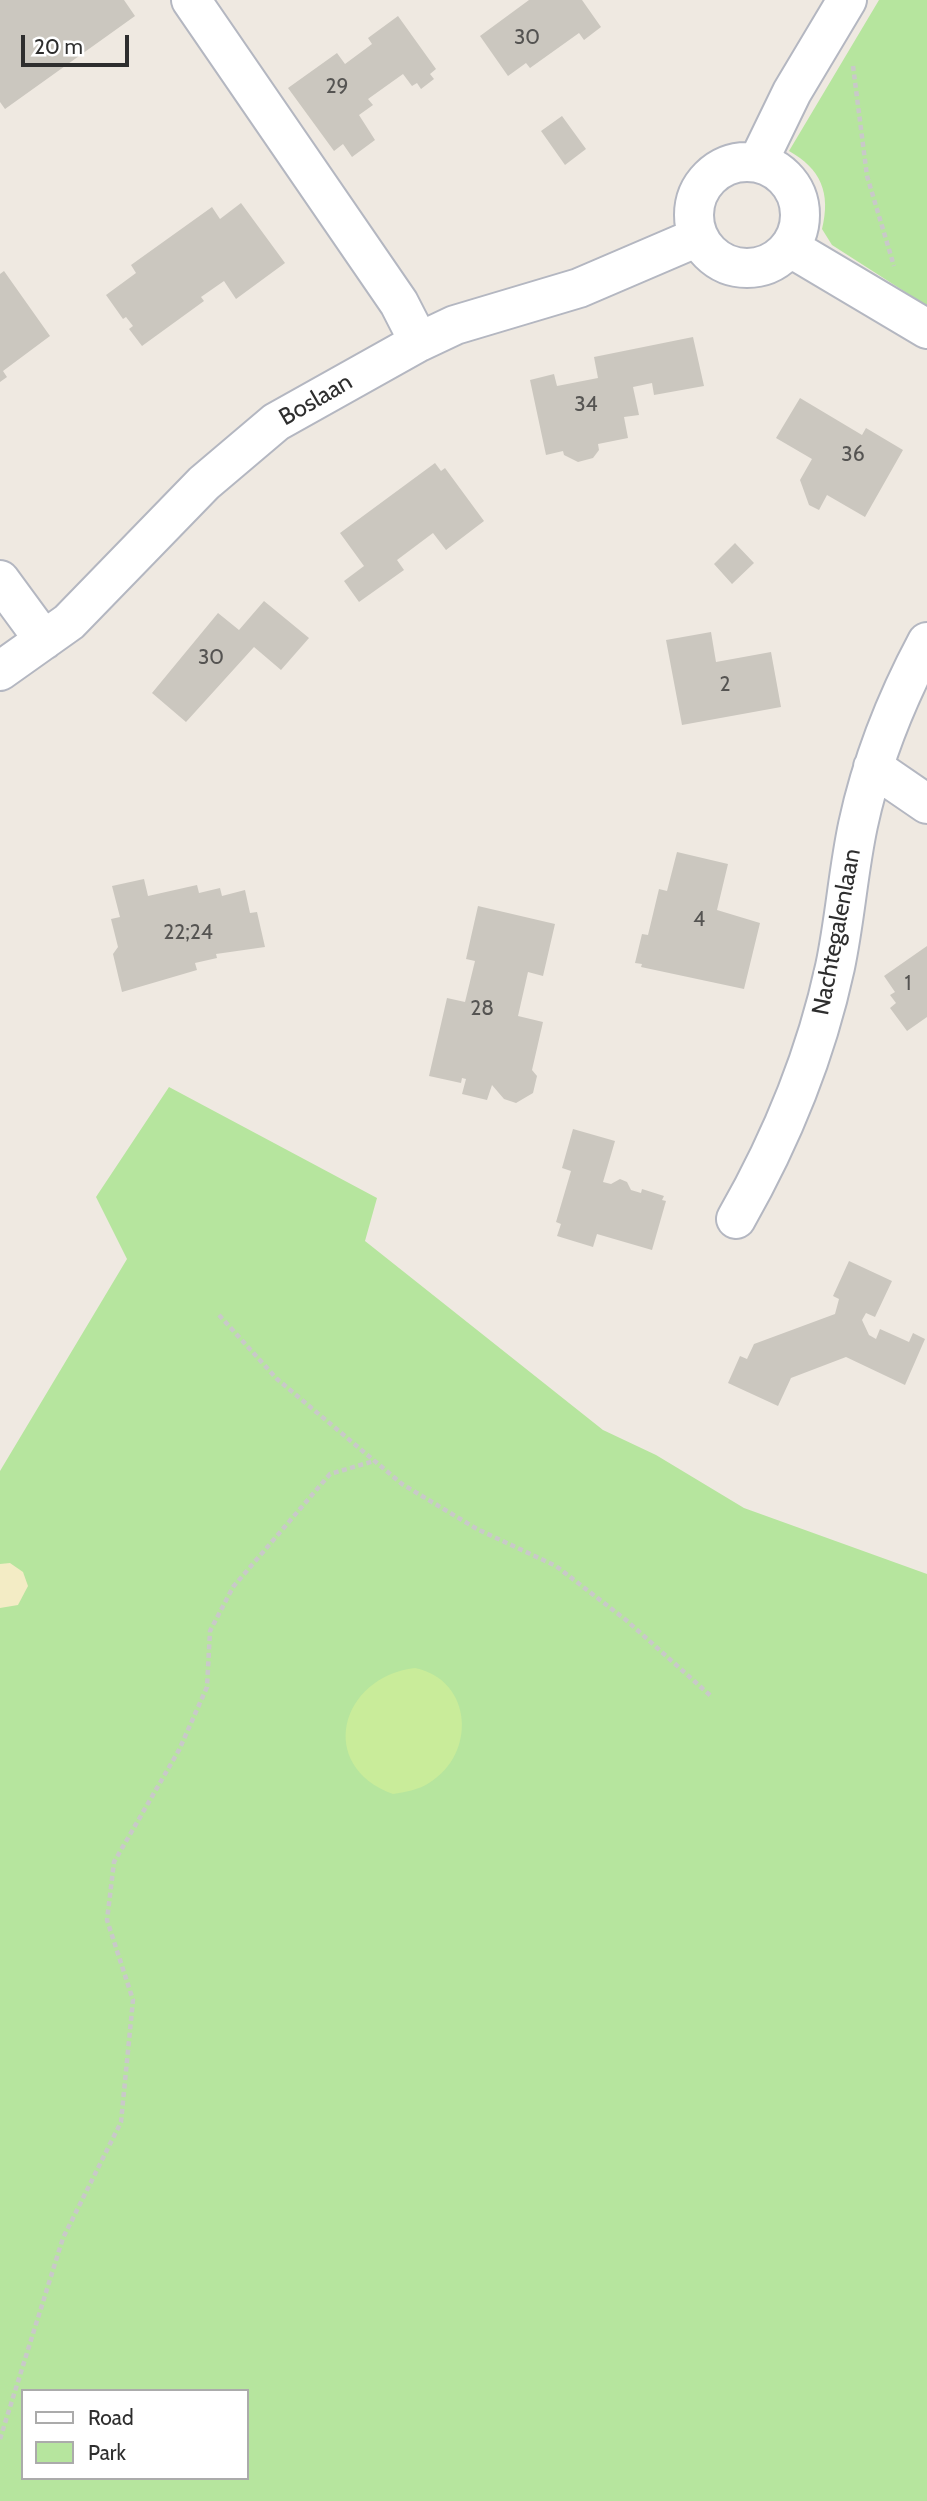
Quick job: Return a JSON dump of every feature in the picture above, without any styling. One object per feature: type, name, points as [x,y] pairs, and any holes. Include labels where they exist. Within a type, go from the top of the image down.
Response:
[{"type":"street","points":[[191,0],[399,303],[419,342]]},
{"type":"street","points":[[758,162],[792,92],[837,16]]},
{"type":"street","points":[[738,162],[758,162],[772,168],[794,189],[800,219],[789,247],[777,258],[763,265],[740,267],[718,260],[698,237],[693,218],[696,198],[705,181],[720,168],[738,162]]},
{"type":"street","name":"Boslaan","points":[[0,671],[69,622],[204,483],[276,422],[419,342],[455,325],[579,288],[698,237]]},
{"type":"street","points":[[789,247],[915,322]]},
{"type":"street","points":[[0,580],[44,640]]},
{"type":"street","name":"Nachtegalenlaan","points":[[736,1219],[767,1164],[815,1038],[835,967],[858,826],[873,767],[893,709],[927,642]]},
{"type":"street","points":[[873,767],[927,804]]},
{"type":"path","points":[[837,16],[852,61],[866,176],[903,295],[915,322]]},
{"type":"path","points":[[219,1315],[277,1379],[402,1484],[477,1529],[556,1566],[626,1620],[712,1697]]},
{"type":"path","points":[[0,2439],[63,2238],[121,2122],[133,2000],[107,1920],[114,1862],[178,1750],[207,1687],[210,1631],[233,1587],[330,1474],[374,1461]]},
{"type":"green space","points":[[879,0],[927,0],[927,306],[832,245],[822,229],[825,204],[821,183],[809,166],[789,151]]},
{"type":"green space","points":[[169,1087],[377,1198],[365,1241],[603,1430],[656,1455],[744,1508],[927,1574],[927,2501],[0,2501],[0,1471],[127,1259],[96,1197]]},
{"type":"green space","points":[[415,1668],[434,1675],[448,1687],[458,1702],[462,1719],[461,1737],[445,1770],[425,1785],[393,1794],[369,1781],[353,1764],[346,1744],[347,1724],[355,1704],[369,1688],[389,1675]]},
{"type":"sand","points":[[10,1563],[23,1572],[28,1586],[18,1605],[0,1608],[0,1564]]},
{"type":"building","points":[[0,0],[124,0],[135,16],[5,109],[0,102]]},
{"type":"building","points":[[529,0],[582,0],[601,27],[584,40],[579,33],[530,68],[526,63],[508,76],[480,36]]},
{"type":"building","points":[[398,16],[436,69],[430,74],[434,79],[421,89],[417,83],[412,86],[403,74],[368,99],[373,105],[359,115],[375,140],[352,157],[343,144],[334,151],[288,88],[337,53],[345,64],[372,44],[368,38]]},
{"type":"building","points":[[562,116],[586,149],[565,165],[541,131]]},
{"type":"building","points":[[241,203],[285,263],[236,299],[224,281],[201,297],[204,301],[142,346],[129,329],[133,326],[126,317],[123,319],[106,295],[136,273],[131,265],[212,207],[220,219]]},
{"type":"building","points":[[4,271],[50,336],[3,371],[7,377],[0,382],[0,274]]},
{"type":"building","points":[[693,337],[704,386],[654,395],[652,383],[633,387],[639,415],[624,417],[628,438],[598,444],[599,450],[593,458],[578,462],[564,455],[563,451],[546,455],[530,380],[554,374],[557,386],[598,378],[594,357]]},
{"type":"building","points":[[800,398],[862,435],[866,428],[903,450],[865,517],[827,495],[819,510],[809,505],[800,480],[812,459],[776,438]]},
{"type":"building","points":[[435,463],[441,471],[445,468],[484,521],[446,550],[433,533],[397,560],[404,570],[359,602],[344,581],[364,566],[340,533]]},
{"type":"building","points":[[735,543],[754,563],[732,584],[714,564]]},
{"type":"building","points":[[264,601],[309,638],[281,670],[254,647],[186,722],[152,693],[218,613],[239,630]]},
{"type":"building","points":[[711,632],[716,662],[771,652],[781,707],[682,725],[666,640]]},
{"type":"building","points":[[677,852],[728,864],[717,910],[760,923],[744,989],[641,967],[642,964],[635,963],[642,934],[648,935],[659,889],[667,891]]},
{"type":"building","points":[[144,879],[148,896],[197,885],[199,893],[220,888],[222,896],[245,890],[250,913],[257,912],[265,947],[216,954],[217,958],[195,963],[197,970],[122,992],[113,954],[118,947],[111,919],[120,917],[112,886]]},
{"type":"building","points":[[478,906],[555,924],[543,976],[528,972],[518,1016],[543,1022],[532,1070],[537,1076],[533,1093],[516,1103],[504,1099],[492,1085],[487,1100],[462,1094],[466,1079],[462,1078],[461,1083],[429,1076],[447,998],[465,1002],[475,961],[466,959]]},
{"type":"building","points":[[927,946],[927,1017],[907,1031],[890,1008],[896,1003],[890,995],[895,992],[884,976]]},
{"type":"building","points":[[573,1129],[615,1141],[603,1182],[611,1184],[620,1179],[627,1182],[631,1190],[641,1193],[642,1189],[664,1196],[662,1200],[666,1201],[652,1250],[597,1234],[593,1247],[557,1236],[561,1224],[556,1222],[571,1171],[562,1168]]},
{"type":"building","points":[[849,1261],[892,1281],[875,1317],[866,1313],[862,1320],[869,1335],[876,1339],[880,1329],[909,1342],[913,1333],[925,1339],[905,1385],[846,1357],[791,1378],[778,1406],[728,1383],[740,1356],[747,1359],[754,1344],[835,1314],[839,1299],[833,1296]]}]
